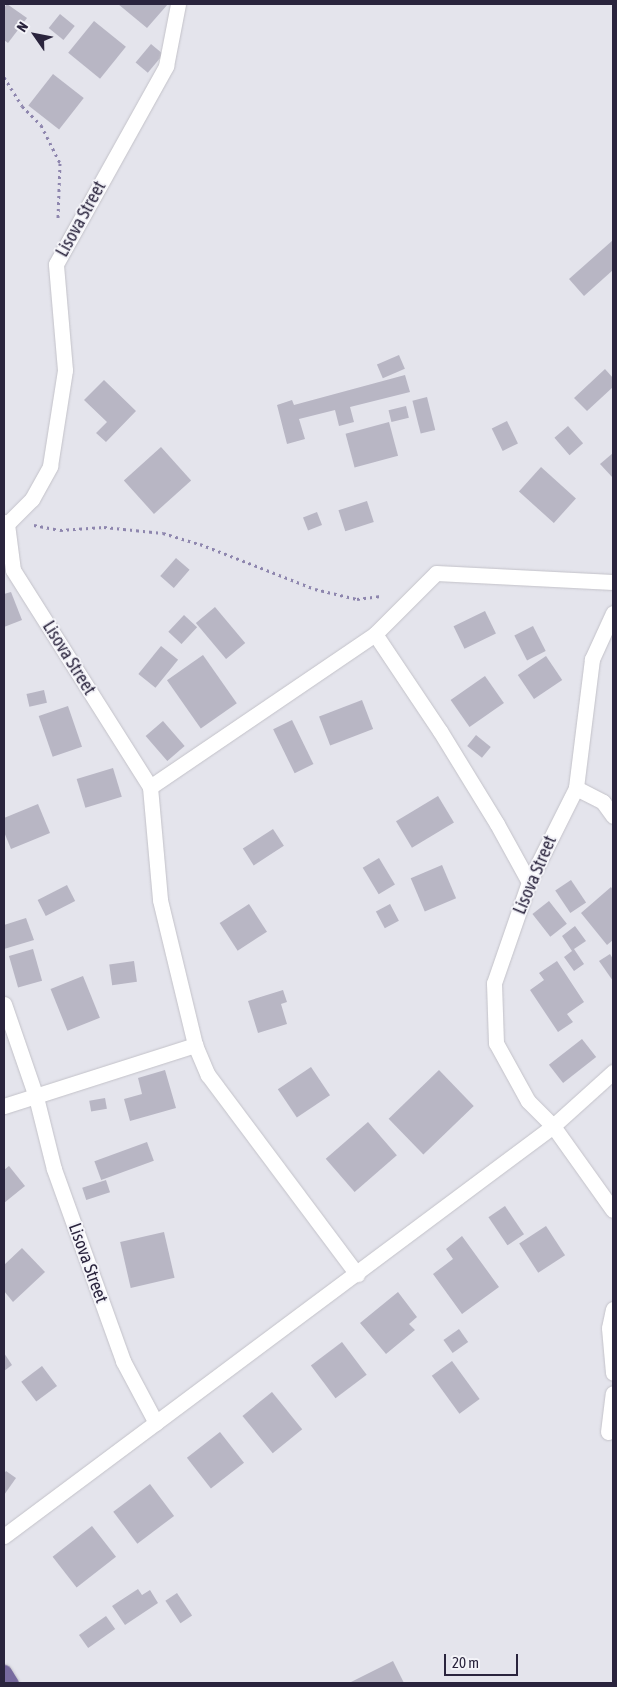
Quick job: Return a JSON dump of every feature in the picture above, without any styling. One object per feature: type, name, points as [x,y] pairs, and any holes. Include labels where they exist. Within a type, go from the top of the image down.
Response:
[{"type":"main road","points":[[4,1672],[11,1683]]},
{"type":"street","name":"Lisova Street","points":[[178,4],[166,66],[56,264],[65,370],[50,466],[32,498],[5,523],[13,570],[150,787],[160,900],[196,1044],[208,1074],[357,1274]]},
{"type":"street","points":[[150,787],[375,634],[436,573],[613,582]]},
{"type":"street","name":"Lisova Street","points":[[613,612],[592,659],[576,788],[529,882],[494,983],[496,1043],[528,1101],[553,1126],[613,1210]]},
{"type":"street","points":[[375,634],[450,748],[497,824],[529,882]]},
{"type":"street","points":[[576,788],[603,802],[613,816]]},
{"type":"street","name":"Lisova Street","points":[[4,1004],[36,1097],[54,1169],[123,1361],[156,1422]]},
{"type":"street","points":[[4,1106],[196,1044]]},
{"type":"street","points":[[4,1536],[553,1126],[613,1072]]},
{"type":"street","points":[[613,1309],[609,1328],[613,1374]]},
{"type":"street","points":[[608,1432],[613,1393]]},
{"type":"path","points":[[4,77],[22,106],[42,125],[60,163],[58,227]]},
{"type":"path","points":[[5,523],[33,524],[60,530],[104,527],[131,528],[163,533],[200,544],[284,578],[339,596],[371,599],[404,591],[415,593]]},
{"type":"building","points":[[7,4],[27,18],[8,43],[4,40],[4,8]]},
{"type":"building","points":[[118,4],[168,4],[147,28]]},
{"type":"building","points":[[60,14],[75,26],[63,40],[49,28]]},
{"type":"building","points":[[94,21],[126,47],[100,79],[68,53]]},
{"type":"building","points":[[151,44],[163,54],[148,73],[136,62]]},
{"type":"building","points":[[53,74],[84,98],[59,130],[28,106]]},
{"type":"building","points":[[613,240],[613,270],[584,296],[569,279]]},
{"type":"building","points":[[399,355],[405,369],[383,378],[377,364]]},
{"type":"building","points":[[605,369],[613,378],[613,387],[587,411],[574,398]]},
{"type":"building","points":[[405,375],[410,392],[350,407],[354,422],[339,426],[335,410],[299,419],[305,439],[287,444],[277,405],[292,400],[294,405]]},
{"type":"building","points":[[104,380],[136,411],[106,442],[96,433],[107,422],[84,400]]},
{"type":"building","points":[[427,397],[435,430],[421,434],[412,401]]},
{"type":"building","points":[[406,406],[409,418],[391,422],[389,410]]},
{"type":"building","points":[[507,421],[518,443],[503,451],[492,428]]},
{"type":"building","points":[[389,422],[398,456],[355,467],[346,434]]},
{"type":"building","points":[[568,426],[583,443],[570,455],[554,438]]},
{"type":"building","points":[[161,447],[191,480],[154,514],[124,480]]},
{"type":"building","points":[[613,453],[613,478],[600,464]]},
{"type":"building","points":[[541,467],[576,498],[554,523],[519,492]]},
{"type":"building","points":[[367,501],[374,522],[345,531],[338,510]]},
{"type":"building","points":[[317,512],[322,525],[308,530],[303,517]]},
{"type":"building","points":[[176,558],[190,570],[174,588],[160,576]]},
{"type":"building","points":[[11,592],[22,620],[4,627],[4,594]]},
{"type":"building","points":[[215,607],[245,643],[226,659],[196,623]]},
{"type":"building","points":[[485,611],[496,633],[465,649],[454,626]]},
{"type":"building","points":[[184,615],[197,627],[181,644],[168,632]]},
{"type":"building","points":[[533,626],[546,651],[527,660],[514,636]]},
{"type":"building","points":[[161,646],[178,660],[155,688],[138,674]]},
{"type":"building","points":[[203,655],[237,703],[201,729],[167,680]]},
{"type":"building","points":[[546,656],[562,680],[534,699],[518,675]]},
{"type":"building","points":[[485,676],[504,703],[470,727],[451,700]]},
{"type":"building","points":[[44,690],[47,703],[29,707],[26,694]]},
{"type":"building","points":[[362,700],[373,729],[330,745],[319,716]]},
{"type":"building","points":[[68,706],[82,747],[53,757],[39,716]]},
{"type":"building","points":[[292,720],[313,764],[295,773],[273,729]]},
{"type":"building","points":[[163,721],[185,746],[167,761],[146,736]]},
{"type":"building","points":[[476,735],[491,747],[482,758],[467,746]]},
{"type":"building","points":[[113,768],[122,797],[85,808],[77,779]]},
{"type":"building","points":[[438,796],[454,823],[412,848],[396,821]]},
{"type":"building","points":[[38,804],[50,833],[11,849],[4,832],[4,818]]},
{"type":"building","points":[[273,829],[284,846],[254,865],[243,849]]},
{"type":"building","points":[[379,858],[395,885],[379,894],[363,868]]},
{"type":"building","points":[[442,865],[456,898],[425,911],[411,878]]},
{"type":"building","points":[[571,880],[586,902],[570,913],[555,891]]},
{"type":"building","points":[[67,885],[75,901],[46,916],[38,900]]},
{"type":"building","points":[[611,887],[613,890],[613,940],[607,945],[581,913]]},
{"type":"building","points":[[549,901],[567,924],[550,937],[532,914]]},
{"type":"building","points":[[249,904],[267,932],[238,951],[220,923]]},
{"type":"building","points":[[390,904],[399,921],[385,928],[376,912]]},
{"type":"building","points":[[26,918],[34,940],[4,949],[4,925]]},
{"type":"building","points":[[575,926],[586,941],[574,949],[584,964],[574,971],[564,957],[572,951],[562,936]]},
{"type":"building","points":[[33,949],[42,981],[18,988],[9,956]]},
{"type":"building","points":[[610,954],[613,959],[613,981],[599,961]]},
{"type":"building","points":[[134,961],[137,982],[112,985],[109,964]]},
{"type":"building","points":[[557,961],[584,1002],[567,1014],[573,1022],[558,1032],[530,990],[544,980],[539,973]]},
{"type":"building","points":[[83,976],[100,1018],[67,1031],[51,989]]},
{"type":"building","points":[[283,990],[287,1002],[281,1004],[287,1024],[258,1033],[248,1001]]},
{"type":"building","points":[[582,1039],[596,1057],[563,1083],[549,1065]]},
{"type":"building","points":[[311,1067],[330,1095],[297,1118],[278,1089]]},
{"type":"building","points":[[165,1070],[176,1108],[130,1121],[124,1099],[142,1094],[138,1078]]},
{"type":"building","points":[[439,1070],[474,1106],[423,1155],[389,1119]]},
{"type":"building","points":[[105,1098],[107,1109],[91,1112],[89,1101]]},
{"type":"building","points":[[368,1122],[397,1155],[355,1192],[326,1159]]},
{"type":"building","points":[[147,1142],[154,1161],[101,1180],[94,1161]]},
{"type":"building","points":[[9,1166],[25,1186],[4,1203],[4,1170]]},
{"type":"building","points":[[106,1180],[110,1192],[86,1200],[82,1188]]},
{"type":"building","points":[[505,1206],[524,1234],[507,1245],[488,1217]]},
{"type":"building","points":[[546,1226],[565,1255],[538,1273],[519,1243]]},
{"type":"building","points":[[164,1232],[175,1278],[131,1288],[120,1242]]},
{"type":"building","points":[[462,1236],[499,1287],[462,1314],[433,1274],[453,1259],[446,1249]]},
{"type":"building","points":[[22,1248],[45,1272],[13,1302],[4,1291],[4,1265]]},
{"type":"building","points":[[398,1292],[417,1317],[409,1324],[415,1330],[386,1354],[360,1323]]},
{"type":"building","points":[[459,1329],[468,1342],[453,1353],[443,1340]]},
{"type":"building","points":[[342,1342],[367,1375],[336,1398],[311,1365]]},
{"type":"building","points":[[4,1353],[12,1365],[4,1371]]},
{"type":"building","points":[[452,1361],[480,1399],[459,1414],[432,1376]]},
{"type":"building","points":[[42,1366],[57,1386],[36,1402],[21,1382]]},
{"type":"building","points":[[272,1392],[302,1429],[273,1453],[242,1416]]},
{"type":"building","points":[[220,1432],[244,1463],[211,1489],[187,1458]]},
{"type":"building","points":[[6,1471],[16,1478],[4,1495],[4,1474]]},
{"type":"building","points":[[150,1484],[174,1516],[137,1544],[113,1512]]},
{"type":"building","points":[[92,1526],[116,1557],[77,1588],[53,1557]]},
{"type":"building","points":[[138,1589],[142,1595],[150,1590],[158,1603],[125,1625],[112,1606]]},
{"type":"building","points":[[177,1593],[192,1615],[180,1623],[165,1601]]},
{"type":"building","points":[[106,1616],[115,1629],[88,1648],[79,1635]]},
{"type":"building","points":[[393,1661],[404,1683],[349,1683]]}]
